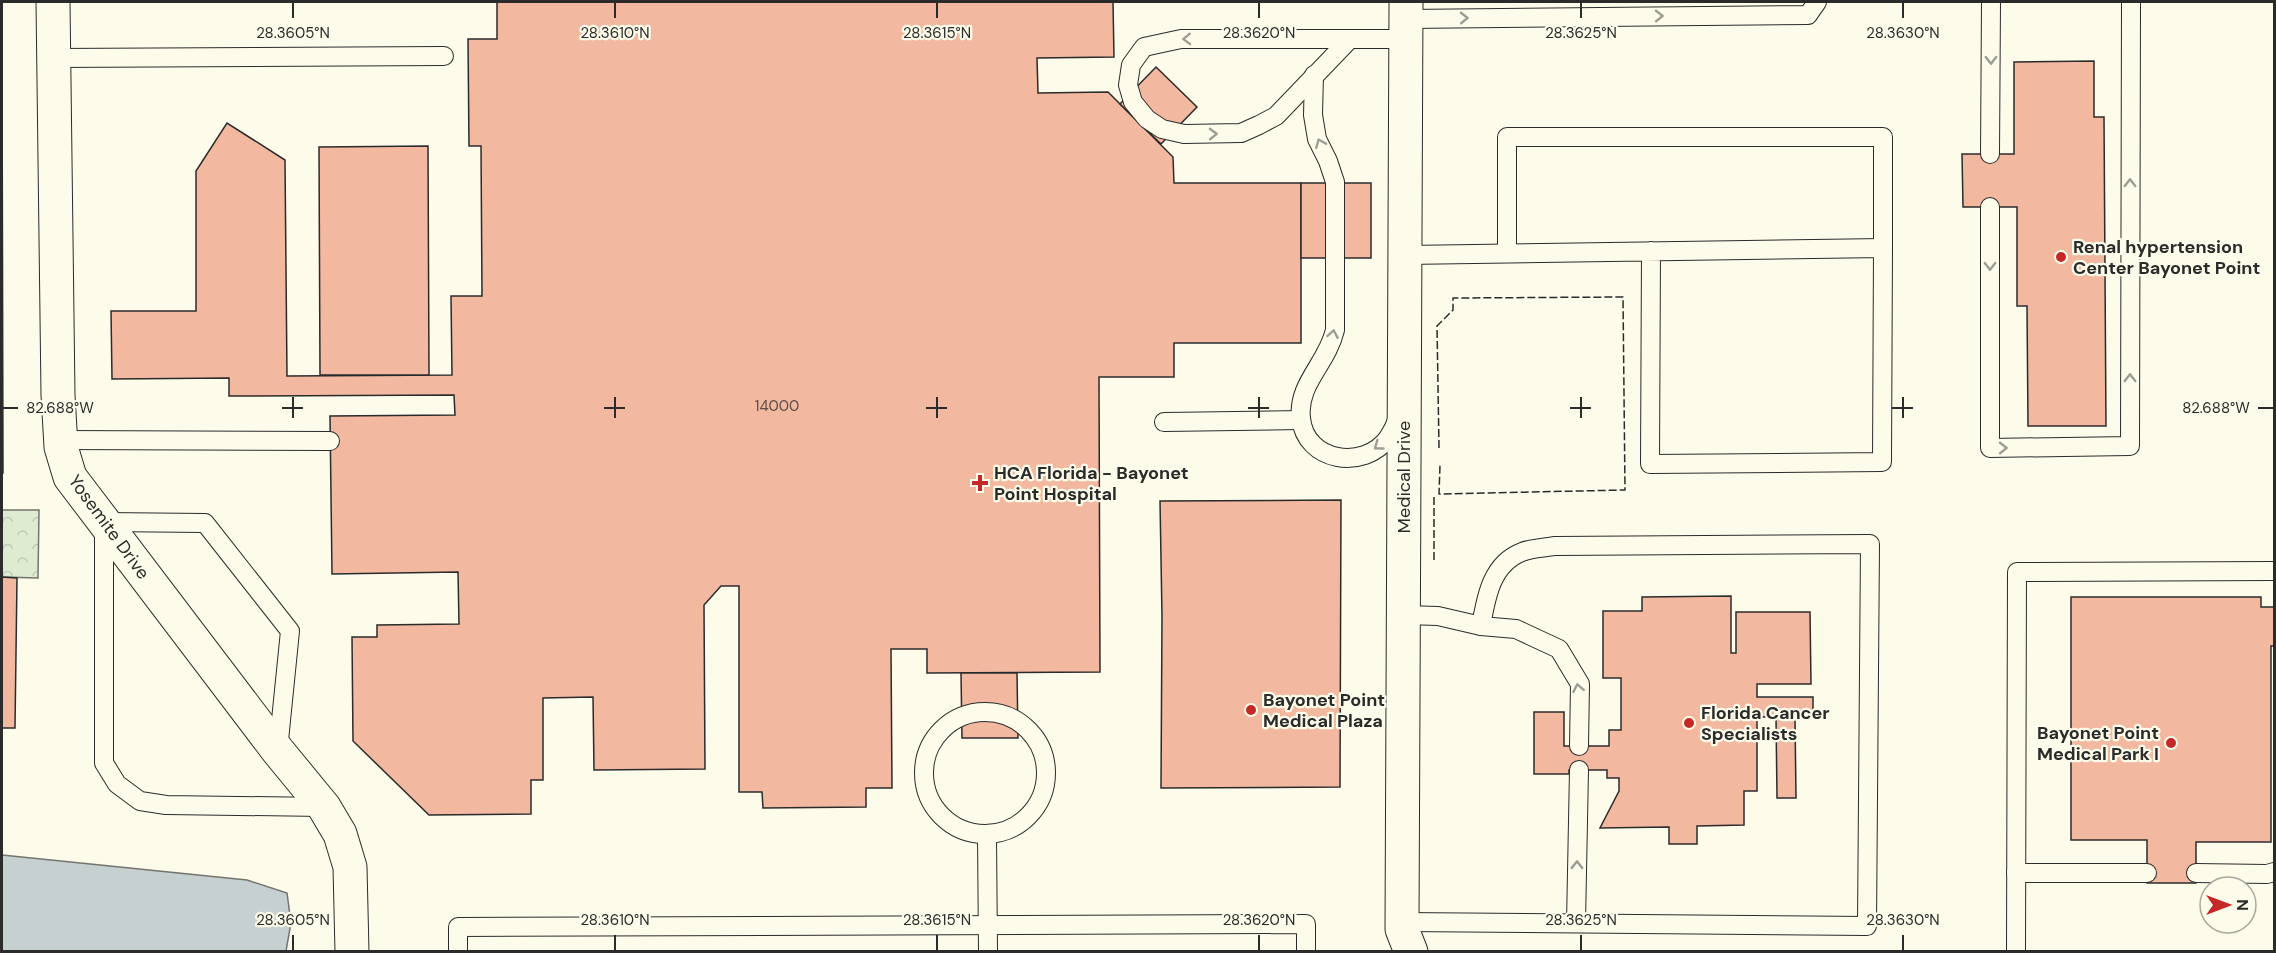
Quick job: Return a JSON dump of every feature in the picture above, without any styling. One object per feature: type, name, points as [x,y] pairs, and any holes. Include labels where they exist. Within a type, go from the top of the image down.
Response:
[{"type":"street","name":"Yosemite Drive","points":[[53,2],[58,395],[61,447],[70,477],[278,751],[324,807],[340,834],[350,867],[352,951]]},
{"type":"street","name":"Medical Drive","points":[[1406,20],[1404,615],[1407,937]]},
{"type":"lane","points":[[1350,39],[1276,116],[1241,133],[1184,134],[1162,129],[1147,118],[1133,102],[1128,86],[1131,65],[1144,47],[1181,39],[1350,39],[1406,20],[1808,15],[1817,2]]},
{"type":"lane","points":[[1990,154],[1991,2]]},
{"type":"lane","points":[[1990,207],[1990,448],[2130,446],[2131,2]]},
{"type":"lane","points":[[54,58],[444,56]]},
{"type":"lane","points":[[1314,75],[1313,115],[1317,139],[1335,182],[1335,330],[1331,346],[1308,383],[1300,401],[1301,420],[1306,436],[1317,450],[1335,457],[1352,458],[1371,452],[1388,439],[1397,420],[1404,395]]},
{"type":"lane","points":[[1507,253],[1507,137],[1883,137],[1882,462],[1650,464],[1651,251]]},
{"type":"lane","points":[[1405,255],[1883,248]]},
{"type":"lane","points":[[1164,422],[1301,420]]},
{"type":"lane","points":[[61,440],[330,441]]},
{"type":"lane","points":[[278,751],[290,631],[206,523],[104,522],[104,763],[117,784],[140,801],[165,805],[324,807]]},
{"type":"lane","points":[[1407,937],[1576,923],[1867,926],[1870,544],[1554,546],[1521,552],[1501,566],[1487,591],[1481,626]]},
{"type":"lane","points":[[2016,951],[2017,572],[2274,571]]},
{"type":"lane","points":[[1404,615],[1438,616],[1481,626],[1516,629],[1559,649],[1580,684],[1580,746]]},
{"type":"lane","points":[[993,712],[1013,719],[1030,731],[1041,748],[1046,769],[1044,788],[1036,807],[1023,821],[1006,831],[987,835],[967,832],[950,824],[936,810],[927,792],[924,773],[927,752],[938,734],[954,721],[972,713],[993,712]]},
{"type":"lane","points":[[1576,923],[1580,770]]},
{"type":"lane","points":[[987,835],[988,951]]},
{"type":"lane","points":[[2196,873],[2267,874],[2274,872]]},
{"type":"lane","points":[[2016,873],[2147,873]]},
{"type":"lane","points":[[458,951],[458,927],[1306,924],[1306,951]]},
{"type":"green space","points":[[2,510],[39,510],[38,578],[2,577]]},
{"type":"shaded area","points":[[2,855],[247,880],[287,893],[291,923],[286,951],[2,951]]},
{"type":"building","points":[[497,2],[1113,2],[1114,57],[1037,58],[1038,93],[1108,92],[1173,157],[1174,183],[1301,183],[1301,343],[1174,343],[1174,377],[1099,377],[1100,672],[927,673],[927,649],[891,649],[892,788],[866,788],[866,807],[763,808],[762,792],[739,792],[739,586],[721,586],[704,605],[705,769],[594,770],[593,697],[543,698],[543,780],[531,780],[531,814],[429,815],[353,741],[352,637],[377,637],[377,625],[459,624],[458,572],[332,574],[330,416],[455,415],[454,395],[229,396],[229,378],[112,379],[111,311],[196,311],[196,171],[227,123],[285,160],[287,376],[452,375],[451,296],[482,296],[481,146],[469,146],[468,39],[497,39]]},
{"type":"building","points":[[2,54],[3,473],[2,473]]},
{"type":"building","name":"Renal hypertension Center Bayonet Point","points":[[2094,61],[2094,117],[2104,117],[2106,426],[2028,426],[2027,306],[2017,306],[2017,207],[1963,207],[1962,154],[2014,154],[2014,62]]},
{"type":"building","points":[[1156,67],[1197,107],[1161,144],[1120,104]]},
{"type":"building","points":[[428,146],[429,375],[320,375],[319,147]]},
{"type":"building","points":[[1301,183],[1371,183],[1371,258],[1301,258]]},
{"type":"building","name":"Bayonet Point Medical Plaza","points":[[1341,500],[1340,787],[1161,788],[1160,501]]},
{"type":"building","points":[[2,577],[17,578],[15,728],[2,728]]},
{"type":"building","name":"Florida Cancer Specialists","points":[[1731,596],[1731,653],[1736,653],[1736,612],[1810,612],[1811,684],[1757,684],[1757,697],[1813,697],[1813,717],[1795,717],[1796,798],[1777,798],[1776,717],[1757,717],[1757,791],[1744,791],[1744,825],[1697,826],[1697,844],[1669,844],[1669,827],[1600,828],[1619,791],[1619,778],[1607,778],[1607,770],[1569,770],[1569,774],[1534,774],[1534,712],[1564,712],[1564,746],[1609,746],[1609,730],[1621,730],[1621,678],[1603,678],[1603,611],[1642,611],[1642,597]]},
{"type":"building","name":"Bayonet Point Medical Park I","points":[[2071,597],[2261,597],[2261,607],[2274,607],[2274,646],[2271,646],[2271,842],[2196,842],[2196,883],[2147,883],[2147,840],[2071,840]]},
{"type":"building","points":[[961,673],[1017,673],[1018,738],[962,738]]},
{"type":"fence","points":[[1439,448],[1437,326],[1453,310],[1453,298],[1623,297],[1625,490],[1439,494],[1440,465]]},
{"type":"fence","points":[[1434,497],[1434,560]]},
{"type":"place","name":"Renal hypertension Center Bayonet Point","points":[[2061,257]]},
{"type":"place","name":"HCA Florida - Bayonet Point Hospital","points":[[980,483]]},
{"type":"place","name":"Bayonet Point Medical Plaza","points":[[1251,710]]},
{"type":"place","name":"Florida Cancer Specialists","points":[[1689,723]]},
{"type":"place","name":"Bayonet Point Medical Park I","points":[[2171,743]]}]
